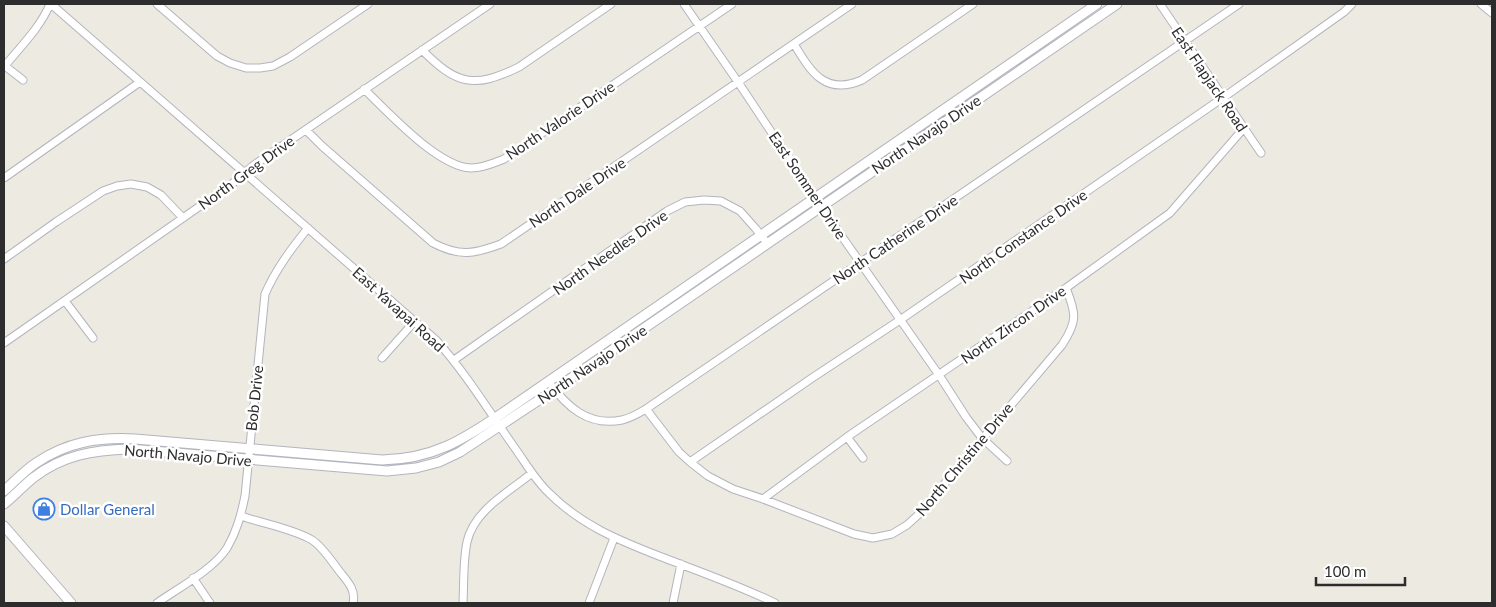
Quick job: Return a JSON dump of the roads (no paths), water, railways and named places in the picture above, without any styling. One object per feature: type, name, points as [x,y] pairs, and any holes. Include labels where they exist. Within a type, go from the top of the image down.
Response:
[{"type":"street","points":[[23,80],[4,67],[40,24],[50,4]]},
{"type":"street","name":"East Yavapai Road","points":[[50,4],[437,341],[454,360],[532,473],[565,508],[585,523],[614,538],[775,603]]},
{"type":"street","points":[[157,4],[217,56],[246,68],[273,66],[290,57],[368,4]]},
{"type":"street","name":"North Greg Drive","points":[[4,343],[183,218],[246,173],[254,165],[490,4]]},
{"type":"street","points":[[422,50],[439,67],[453,76],[469,81],[488,80],[519,67],[612,4]]},
{"type":"street","name":"East Sommer Drive","points":[[684,4],[966,417],[982,438],[1007,461]]},
{"type":"street","name":"North Valorie Drive","points":[[364,89],[422,144],[439,156],[456,165],[471,168],[486,166],[504,159],[732,4]]},
{"type":"street","name":"North Dale Drive","points":[[306,130],[433,243],[447,250],[467,253],[482,251],[501,244],[852,4]]},
{"type":"street","points":[[794,44],[809,68],[820,78],[834,85],[852,84],[862,80],[973,4]]},
{"type":"street","name":"North Navajo Drive","points":[[4,504],[46,469],[81,453],[103,450],[142,450],[366,470],[398,471],[439,462],[460,452],[548,381],[1097,4]]},
{"type":"street","name":"North Navajo Drive","points":[[4,491],[36,463],[66,447],[98,439],[143,440],[397,460],[435,452],[454,444],[497,423],[554,390],[1117,4]]},
{"type":"street","name":"East Flapjack Road","points":[[1160,4],[1261,153]]},
{"type":"street","name":"North Catherine Drive","points":[[548,381],[575,412],[590,418],[606,421],[622,420],[646,409],[1239,4]]},
{"type":"street","name":"North Constance Drive","points":[[690,462],[1224,97],[1344,12],[1352,4]]},
{"type":"street","points":[[1481,4],[1492,12]]},
{"type":"street","points":[[4,178],[140,82]]},
{"type":"street","name":"North Zircon Drive","points":[[763,498],[847,437],[1066,288],[1170,214],[1244,128]]},
{"type":"street","points":[[4,259],[103,191],[117,186],[131,184],[146,187],[161,195],[183,218]]},
{"type":"street","name":"North Needles Drive","points":[[454,360],[668,211],[686,202],[721,201],[740,211],[766,244]]},
{"type":"street","name":"Bob Drive","points":[[156,603],[214,562],[226,549],[236,530],[245,496],[265,294],[279,266],[308,228]]},
{"type":"street","name":"North Christine Drive","points":[[646,409],[679,452],[708,476],[733,488],[854,534],[874,538],[892,534],[907,525],[918,515],[1061,346],[1070,333],[1074,320],[1073,306],[1066,288]]},
{"type":"street","points":[[65,301],[93,338]]},
{"type":"street","points":[[382,358],[415,321]]},
{"type":"street","points":[[847,437],[863,458]]},
{"type":"street","points":[[142,450],[143,440]]},
{"type":"street","points":[[366,470],[368,459]]},
{"type":"street","points":[[463,603],[465,559],[470,532],[478,518],[492,504],[532,473]]},
{"type":"street","points":[[241,516],[313,540],[350,584],[354,592],[353,603]]},
{"type":"street","points":[[4,526],[71,603]]},
{"type":"street","points":[[589,603],[614,538]]},
{"type":"street","points":[[672,603],[681,564]]},
{"type":"street","points":[[193,578],[210,603]]},
{"type":"street","points":[[756,603],[761,596]]},
{"type":"place","name":"Dollar General","points":[[44,509]]}]
